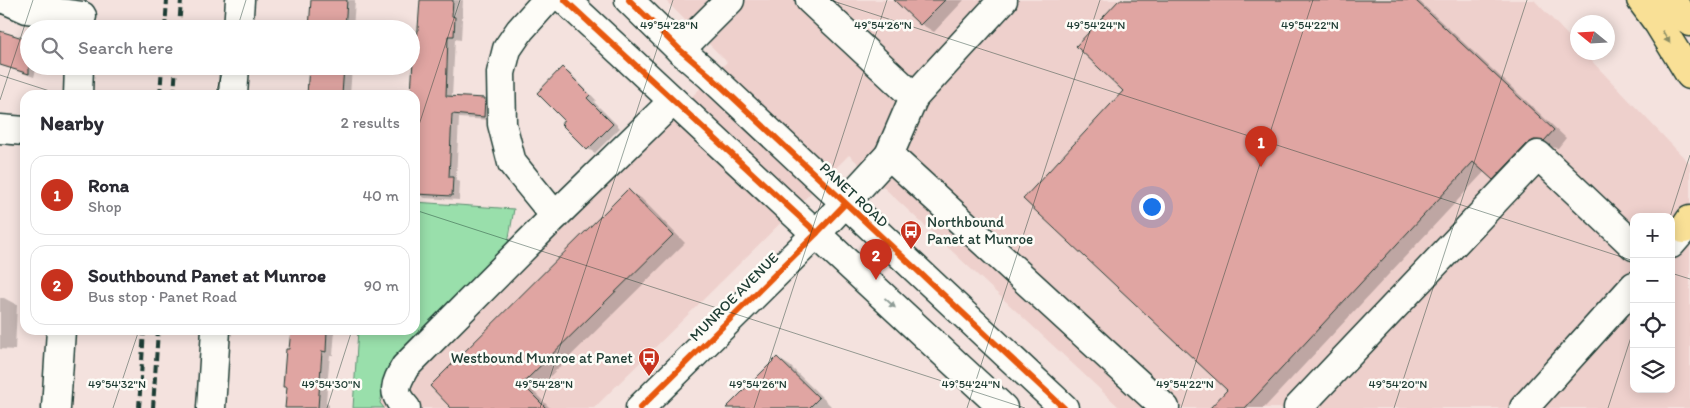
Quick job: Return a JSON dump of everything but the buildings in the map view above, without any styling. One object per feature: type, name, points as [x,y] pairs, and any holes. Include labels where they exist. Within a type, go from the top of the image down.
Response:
[{"type":"main road","points":[[1641,0],[1658,23],[1690,75]]},
{"type":"main road","points":[[1669,0],[1690,22]]},
{"type":"street","points":[[7,0],[27,9],[82,15]]},
{"type":"street","points":[[239,20],[240,0]]},
{"type":"street","points":[[547,0],[520,30],[507,49],[501,73],[502,124],[512,163],[555,216]]},
{"type":"street","points":[[565,0],[1003,408]]},
{"type":"street","name":"PANET ROAD","points":[[629,0],[680,50],[1064,408]]},
{"type":"street","points":[[680,50],[730,0]]},
{"type":"street","points":[[810,0],[914,97]]},
{"type":"street","name":"MUNROE AVENUE","points":[[640,408],[845,204],[889,155],[914,97],[1003,0]]},
{"type":"street","points":[[78,90],[79,75]]},
{"type":"street","points":[[233,90],[234,75]]},
{"type":"street","points":[[406,408],[398,399],[396,384],[405,367],[555,216],[673,101]]},
{"type":"street","points":[[0,129],[20,131]]},
{"type":"street","points":[[1298,408],[1538,154],[1630,242]]},
{"type":"street","points":[[889,155],[1165,408]]},
{"type":"street","points":[[1524,408],[1630,290]]},
{"type":"street","points":[[56,408],[61,335]]},
{"type":"street","points":[[211,408],[216,335]]},
{"type":"shaded area","points":[[665,0],[1534,0],[1570,38],[1570,60],[1591,60],[1690,164],[1690,408],[1120,408],[849,155],[594,408],[384,408],[380,403],[727,62]]},
{"type":"green space","points":[[420,202],[514,209],[508,243],[420,332]]},
{"type":"green space","points":[[358,335],[417,335],[390,362],[380,403],[384,408],[353,408]]},
{"type":"railway","points":[[166,20],[167,0]]},
{"type":"railway","points":[[180,20],[181,0]]},
{"type":"railway","points":[[160,90],[161,75]]},
{"type":"railway","points":[[174,90],[175,75]]},
{"type":"railway","points":[[139,408],[144,335]]},
{"type":"railway","points":[[153,408],[158,335]]},
{"type":"cycle path","points":[[565,0],[817,233]]},
{"type":"cycle path","points":[[629,0],[680,50],[708,74],[1064,408]]},
{"type":"cycle path","points":[[640,408],[845,204]]},
{"type":"place","name":"Rona","points":[[1261,167]]},
{"type":"place","name":"Northbound Panet at Munroe","points":[[911,250]]},
{"type":"place","name":"Southbound Panet at Munroe","points":[[876,280]]},
{"type":"place","name":"Westbound Munroe at Panet","points":[[649,377]]}]
